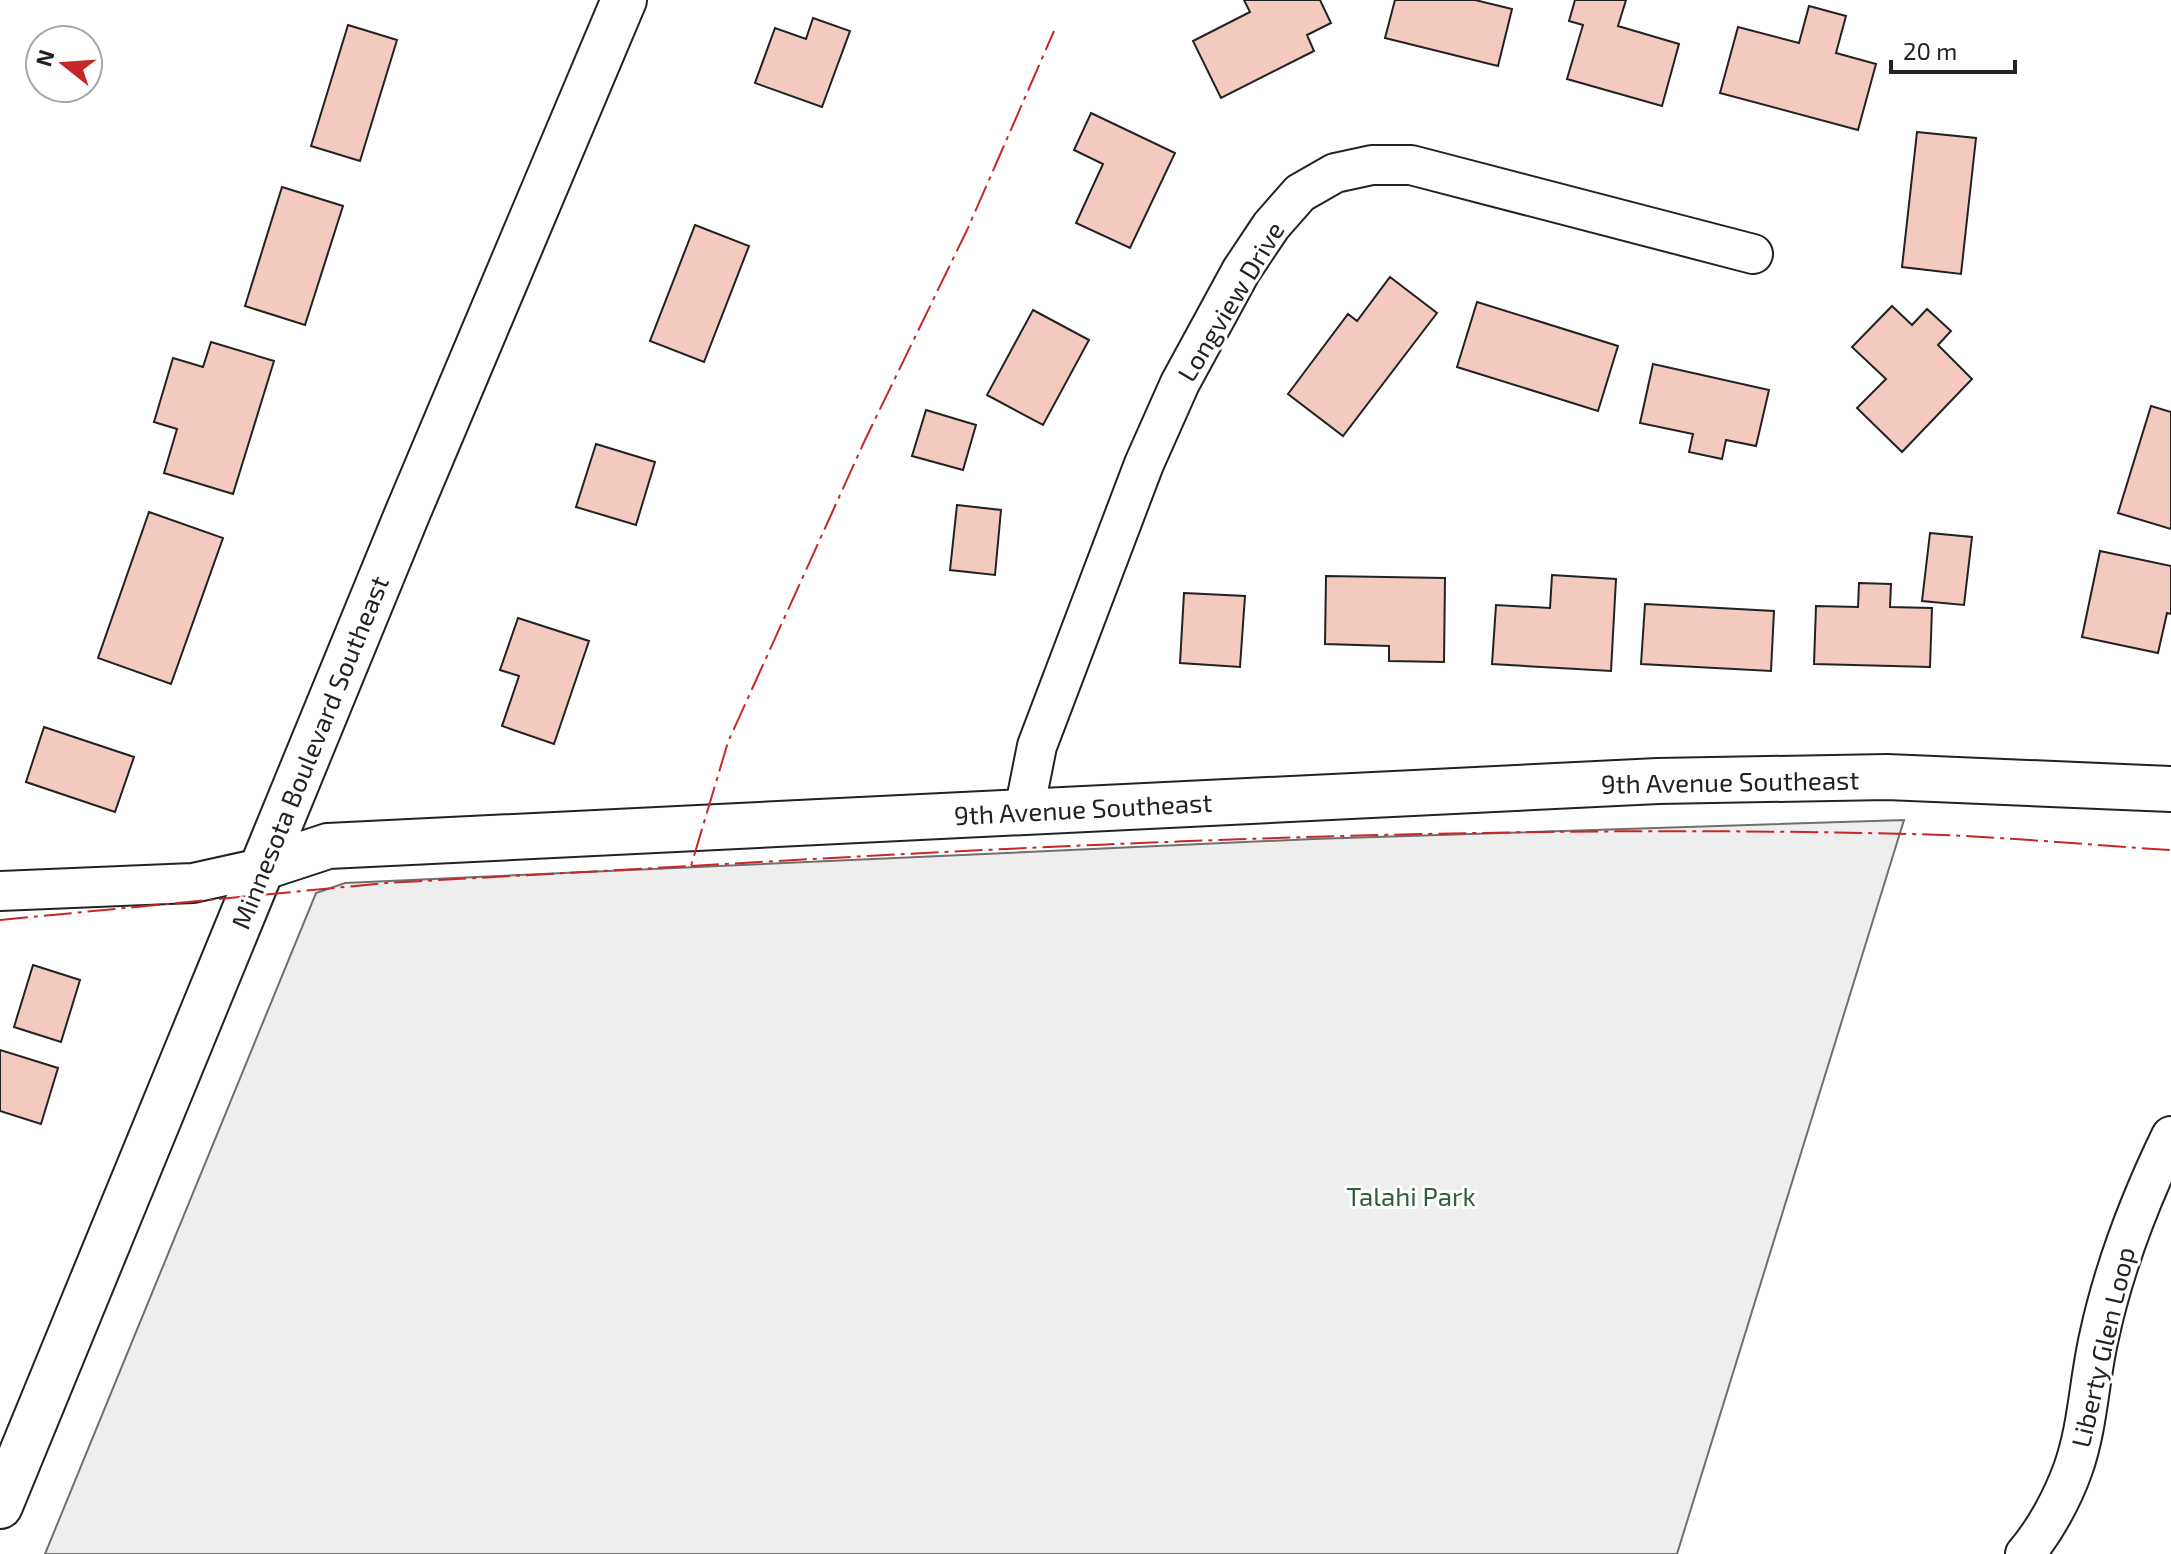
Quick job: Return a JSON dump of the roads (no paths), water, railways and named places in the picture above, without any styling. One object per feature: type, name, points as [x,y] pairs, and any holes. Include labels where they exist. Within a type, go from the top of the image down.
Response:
[{"type":"street","name":"Minnesota Boulevard Southeast","points":[[0,1506],[408,512],[624,0]]},
{"type":"street","name":"Longview Drive","points":[[1024,811],[1037,746],[1162,423],[1180,383],[1241,271],[1271,226],[1300,193],[1335,173],[1372,165],[1411,165],[1753,254]]},
{"type":"street","name":"9th Avenue Southeast","points":[[0,891],[193,883],[261,868],[328,846],[1024,811],[1765,779],[1887,777],[2171,789]]},
{"type":"street","name":"Liberty Glen Loop","points":[[2025,1554],[2052,1512],[2073,1469],[2111,1288],[2127,1236],[2171,1136]]},
{"type":"park label","name":"Talahi Park","points":[[1411,1195]]}]
